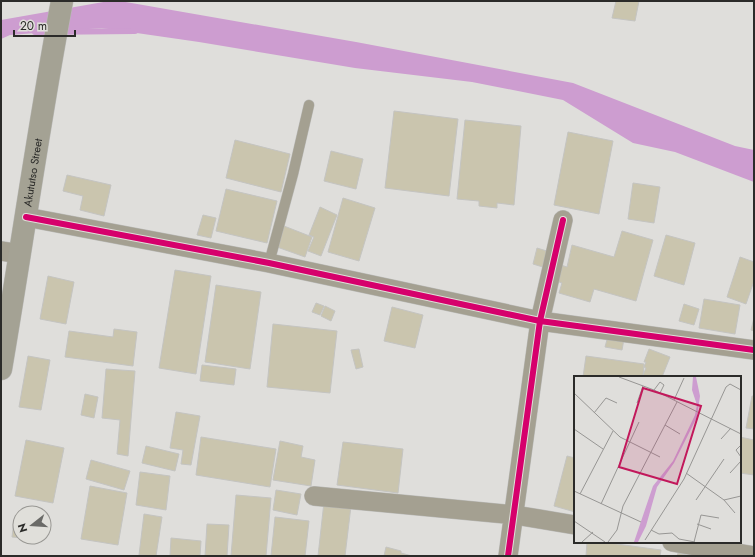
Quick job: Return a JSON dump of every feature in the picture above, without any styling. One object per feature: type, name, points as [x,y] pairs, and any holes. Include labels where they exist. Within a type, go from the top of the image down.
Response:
[{"type":"main road","name":"Akututso Street","points":[[1,369],[11,252],[26,217],[46,85],[62,1]]},
{"type":"street","points":[[26,217],[268,263],[540,321],[754,350]]},
{"type":"street","points":[[508,556],[515,515],[540,321],[563,220]]},
{"type":"street","points":[[314,496],[515,515],[574,525]]},
{"type":"street","points":[[678,543],[754,556]]},
{"type":"lane","points":[[268,263],[293,174],[309,105]]},
{"type":"shaded area","points":[[109,1],[120,1],[356,42],[573,83],[735,146],[754,150],[754,182],[675,152],[633,143],[563,100],[472,82],[355,68],[199,42],[102,28],[10,35],[1,39],[1,20]]},
{"type":"building","points":[[616,1],[639,1],[635,21],[612,18]]},
{"type":"building","points":[[394,111],[458,119],[449,196],[385,188]]},
{"type":"building","points":[[465,120],[521,126],[514,205],[497,203],[497,208],[479,206],[479,201],[457,199]]},
{"type":"building","points":[[568,132],[613,141],[599,214],[554,205]]},
{"type":"building","points":[[235,140],[290,154],[281,192],[226,178]]},
{"type":"building","points":[[331,151],[363,159],[356,189],[324,181]]},
{"type":"building","points":[[67,175],[111,185],[104,216],[80,210],[83,196],[63,191]]},
{"type":"building","points":[[633,183],[660,187],[654,223],[628,219]]},
{"type":"building","points":[[226,189],[277,201],[267,243],[216,231]]},
{"type":"building","points":[[343,198],[375,208],[359,261],[328,252]]},
{"type":"building","points":[[320,207],[337,215],[321,256],[308,251],[314,237],[309,235]]},
{"type":"building","points":[[203,215],[216,218],[211,238],[197,235]]},
{"type":"building","points":[[284,226],[312,237],[305,257],[277,247]]},
{"type":"building","points":[[622,231],[653,240],[636,301],[594,289],[590,302],[559,293],[562,283],[554,280],[558,264],[567,267],[572,245],[614,257]]},
{"type":"building","points":[[666,235],[695,243],[684,285],[654,276]]},
{"type":"building","points":[[537,248],[550,252],[546,268],[533,264]]},
{"type":"building","points":[[740,257],[754,262],[754,281],[746,304],[727,297]]},
{"type":"building","points":[[175,270],[211,276],[196,374],[159,368]]},
{"type":"building","points":[[48,276],[74,282],[66,324],[40,319]]},
{"type":"building","points":[[216,285],[261,292],[250,369],[205,362]]},
{"type":"building","points":[[704,299],[740,305],[735,334],[699,328]]},
{"type":"building","points":[[316,303],[324,306],[320,315],[312,312]]},
{"type":"building","points":[[684,304],[699,309],[694,325],[679,321]]},
{"type":"building","points":[[325,306],[335,311],[331,321],[321,316]]},
{"type":"building","points":[[392,307],[423,315],[415,348],[384,341]]},
{"type":"building","points":[[754,318],[754,331],[751,330]]},
{"type":"building","points":[[273,324],[337,331],[330,393],[267,387]]},
{"type":"building","points":[[114,329],[137,332],[133,366],[65,357],[69,331],[113,337]]},
{"type":"building","points":[[608,336],[624,339],[622,350],[605,347]]},
{"type":"building","points":[[359,349],[363,367],[356,369],[351,350]]},
{"type":"building","points":[[649,349],[670,357],[662,376],[643,375],[646,368],[644,367],[646,362],[644,362]]},
{"type":"building","points":[[28,356],[50,360],[41,410],[19,407]]},
{"type":"building","points":[[586,356],[644,364],[643,376],[583,376]]},
{"type":"building","points":[[202,365],[236,369],[234,385],[200,381]]},
{"type":"building","points":[[106,369],[135,371],[128,456],[117,454],[120,420],[102,418]]},
{"type":"building","points":[[85,394],[98,397],[94,418],[81,415]]},
{"type":"building","points":[[752,396],[754,396],[754,429],[746,428]]},
{"type":"building","points":[[176,412],[200,416],[191,465],[181,464],[183,450],[170,448]]},
{"type":"building","points":[[201,437],[276,449],[270,487],[196,475]]},
{"type":"building","points":[[741,437],[754,440],[754,475],[741,473]]},
{"type":"building","points":[[26,440],[64,448],[53,503],[15,496]]},
{"type":"building","points":[[280,441],[303,446],[301,457],[315,460],[311,486],[273,480]]},
{"type":"building","points":[[343,442],[403,449],[398,493],[337,485]]},
{"type":"building","points":[[146,446],[179,454],[175,471],[142,463]]},
{"type":"building","points":[[567,456],[574,458],[574,512],[554,506]]},
{"type":"building","points":[[91,460],[130,471],[124,490],[86,479]]},
{"type":"building","points":[[140,472],[170,476],[166,510],[136,505]]},
{"type":"building","points":[[90,486],[127,493],[118,545],[81,539]]},
{"type":"building","points":[[276,490],[301,494],[297,515],[273,510]]},
{"type":"building","points":[[236,495],[271,498],[266,556],[231,556]]},
{"type":"building","points":[[324,502],[351,506],[345,556],[318,556]]},
{"type":"building","points":[[144,514],[162,517],[156,556],[139,555]]},
{"type":"building","points":[[275,517],[309,521],[305,556],[271,556]]},
{"type":"building","points":[[207,524],[229,525],[227,556],[205,556]]},
{"type":"building","points":[[171,538],[201,541],[200,556],[170,556]]},
{"type":"building","points":[[587,543],[609,543],[661,550],[660,556],[586,556]]},
{"type":"building","points":[[386,547],[401,551],[401,553],[412,556],[384,556]]},
{"type":"building","points":[[678,553],[691,556],[677,556]]},
{"type":"waterway","points":[[35,32],[135,31]]},
{"type":"cycle path","points":[[26,217],[269,263],[540,321],[754,350]]},
{"type":"cycle path","points":[[508,556],[540,321],[563,220]]}]
